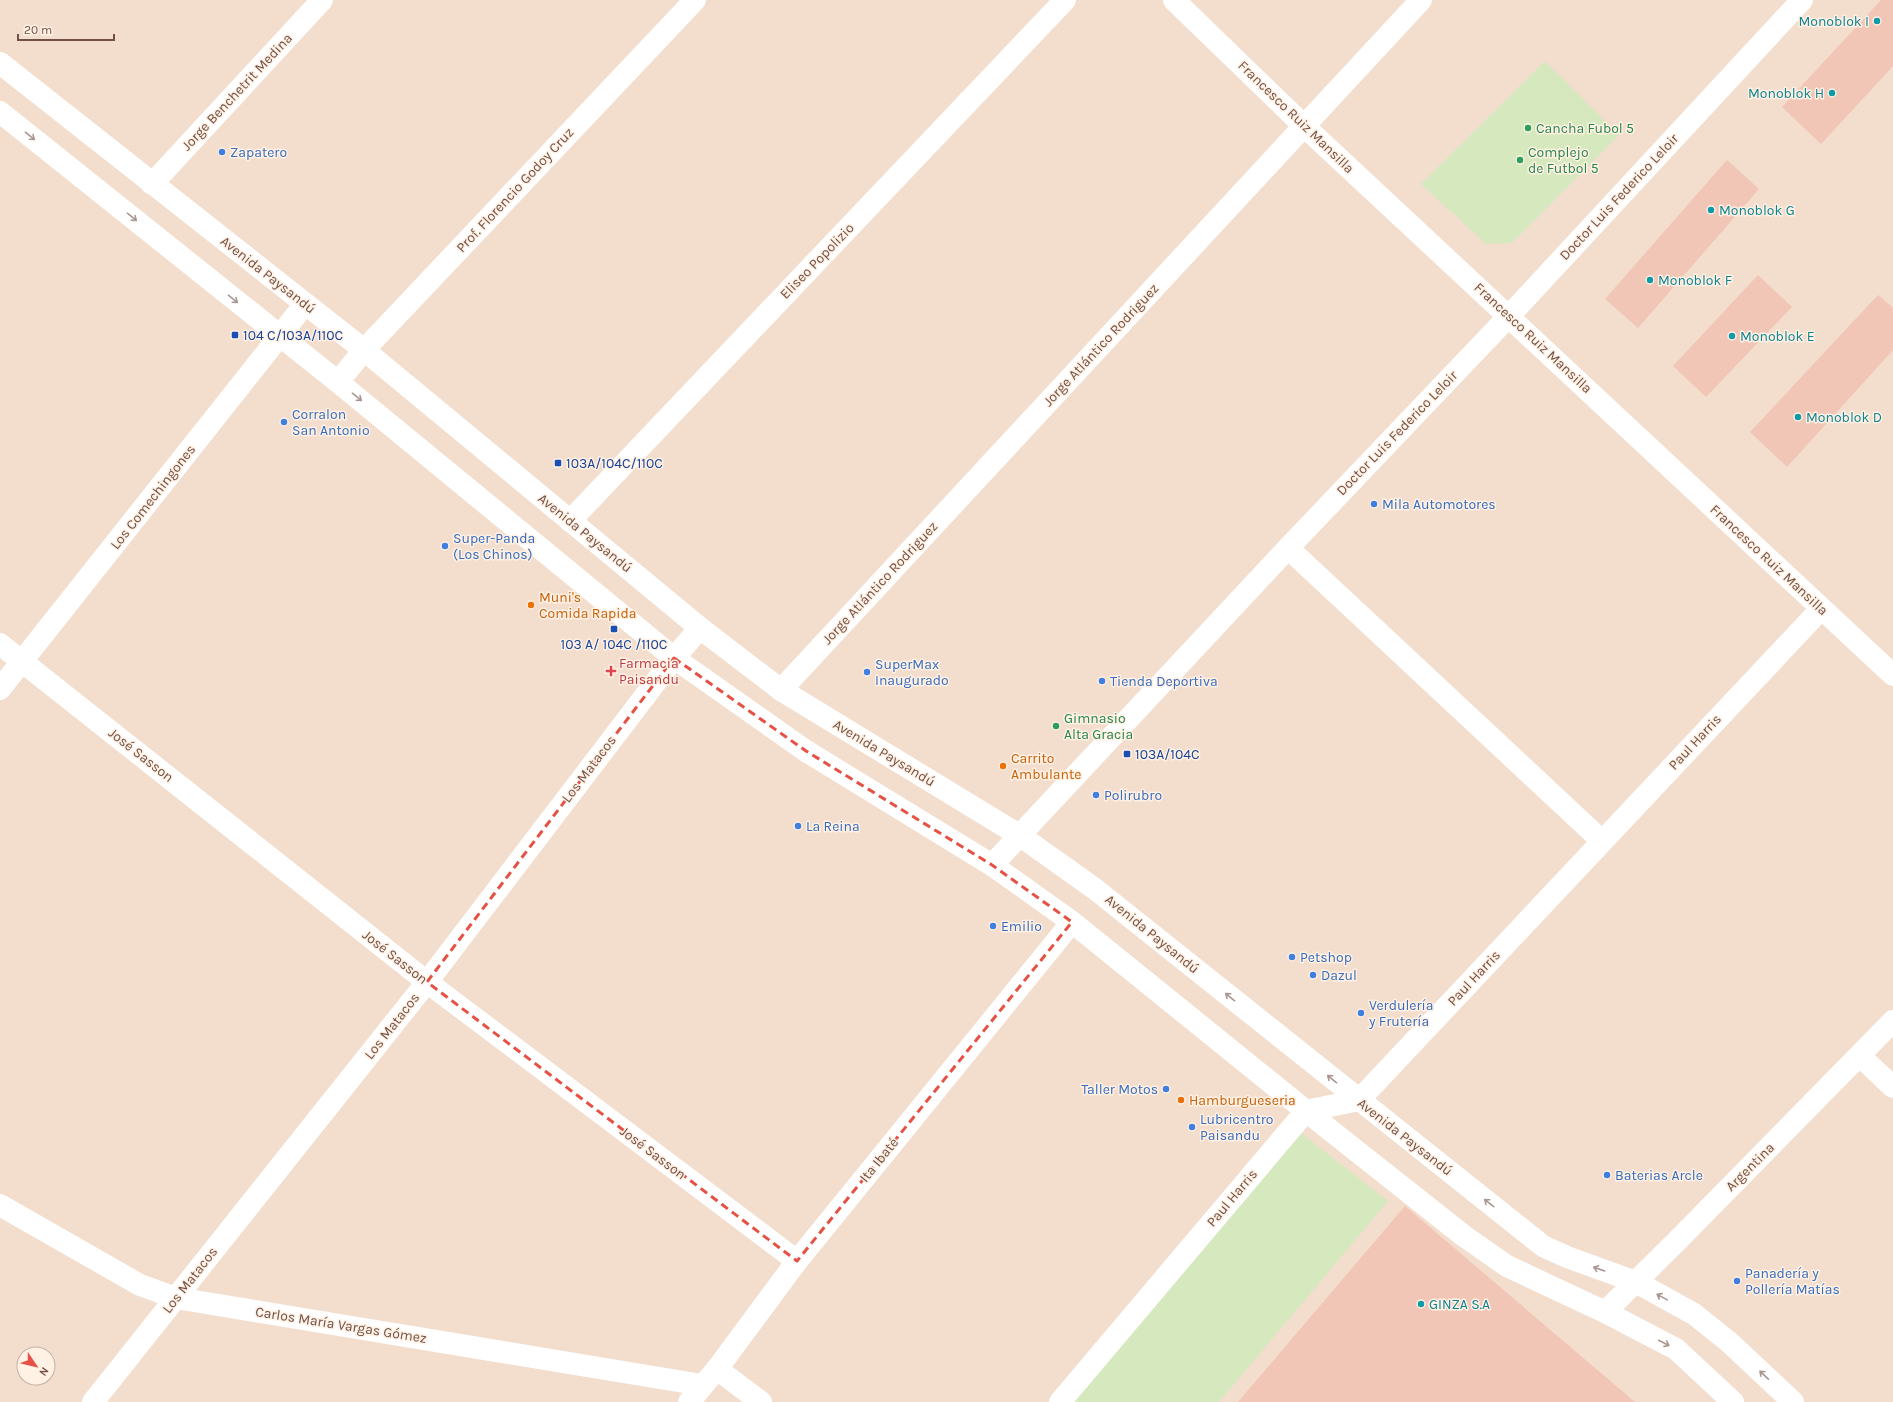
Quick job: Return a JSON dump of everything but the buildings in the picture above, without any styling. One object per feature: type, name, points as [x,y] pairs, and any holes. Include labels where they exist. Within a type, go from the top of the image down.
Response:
[{"type":"street","name":"Jorge Benchetrit Medina","points":[[152,184],[322,0]]},
{"type":"street","name":"Prof. Florencio Godoy Cruz","points":[[338,382],[364,350],[695,0]]},
{"type":"street","name":"Eliseo Popolizio","points":[[570,521],[1065,0]]},
{"type":"street","name":"Francesco Ruiz Mansilla","points":[[1174,0],[1304,126],[1893,675]]},
{"type":"street","name":"Jorge Atlántico Rodriguez","points":[[781,690],[1420,0]]},
{"type":"street","name":"Doctor Luis Federico Leloir","points":[[992,865],[1288,548],[1509,316],[1802,0]]},
{"type":"street","name":"Avenida Paysandú","points":[[0,63],[364,350],[700,628],[781,690],[1019,835],[1095,889],[1543,1246],[1567,1257],[1636,1282],[1694,1314],[1729,1342],[1793,1402]]},
{"type":"street","points":[[0,112],[338,382],[674,658],[806,751],[992,865],[1072,922],[1306,1111],[1464,1236],[1507,1266],[1605,1312],[1676,1349],[1733,1402]]},
{"type":"street","name":"Los Comechingones","points":[[0,689],[305,304]]},
{"type":"street","points":[[1288,548],[1602,841]]},
{"type":"street","name":"Paul Harris","points":[[1359,1100],[1821,609]]},
{"type":"street","name":"Los Matacos","points":[[93,1402],[427,982],[674,658],[700,628]]},
{"type":"street","name":"José Sasson","points":[[0,644],[427,982],[797,1261]]},
{"type":"street","name":"Ita Ibaté","points":[[689,1402],[717,1369],[797,1261],[1072,922]]},
{"type":"street","name":"Argentina","points":[[1605,1312],[1893,1021]]},
{"type":"street","points":[[1860,1056],[1893,1087]]},
{"type":"street","points":[[1306,1111],[1359,1100]]},
{"type":"street","name":"Paul Harris","points":[[1060,1402],[1306,1111]]},
{"type":"street","name":"Carlos María Vargas Gómez","points":[[0,1205],[140,1286],[176,1298],[702,1385]]},
{"type":"street","points":[[717,1369],[761,1402]]},
{"type":"highlighted area","points":[[674,658],[806,751],[992,865],[1072,922],[797,1261],[427,982]]},
{"type":"shaded area","points":[[0,0],[1893,0],[1893,1402],[0,1402]]},
{"type":"green space","name":"Complejo de Futbol 5","points":[[1545,61],[1619,135],[1512,243],[1486,244],[1421,184]]},
{"type":"green space","points":[[1301,1133],[1388,1201],[1219,1402],[1072,1402]]},
{"type":"place","name":"Monoblok I","points":[[1877,21]]},
{"type":"place","name":"Monoblok H","points":[[1832,93]]},
{"type":"place","name":"Cancha Fubol 5","points":[[1528,128]]},
{"type":"place","name":"Zapatero","points":[[222,152]]},
{"type":"place","name":"Complejo de Futbol 5","points":[[1520,160]]},
{"type":"place","name":"Monoblok G","points":[[1711,210]]},
{"type":"place","name":"Monoblok F","points":[[1650,280]]},
{"type":"place","name":"104 C/103A/110C","points":[[235,335]]},
{"type":"place","name":"Monoblok E","points":[[1732,336]]},
{"type":"place","name":"Monoblok D","points":[[1798,417]]},
{"type":"place","name":"Corralon San Antonio","points":[[284,422]]},
{"type":"place","name":"103A/104C/110C","points":[[558,463]]},
{"type":"place","name":"Mila Automotores","points":[[1374,504]]},
{"type":"place","name":"Super-Panda (Los Chinos)","points":[[445,546]]},
{"type":"place","name":"Muni's Comida Rapida","points":[[531,605]]},
{"type":"place","name":"103 A/ 104C /110C","points":[[614,629]]},
{"type":"place","name":"Farmacia Paisandu","points":[[611,671]]},
{"type":"place","name":"SuperMax Inaugurado","points":[[867,672]]},
{"type":"place","name":"Tienda Deportiva","points":[[1102,681]]},
{"type":"place","name":"Gimnasio Alta Gracia","points":[[1056,726]]},
{"type":"place","name":"103A/104C","points":[[1127,754]]},
{"type":"place","name":"Carrito Ambulante","points":[[1003,766]]},
{"type":"place","name":"Polirubro","points":[[1096,795]]},
{"type":"place","name":"La Reina","points":[[798,826]]},
{"type":"place","name":"Emilio","points":[[993,926]]},
{"type":"place","name":"Petshop","points":[[1292,957]]},
{"type":"place","name":"Dazul","points":[[1313,975]]},
{"type":"place","name":"Verdulería y Frutería","points":[[1361,1013]]},
{"type":"place","name":"Taller Motos","points":[[1166,1089]]},
{"type":"place","name":"Hamburgueseria","points":[[1181,1100]]},
{"type":"place","name":"Lubricentro Paisandu","points":[[1192,1127]]},
{"type":"place","name":"Baterias Arcle","points":[[1607,1175]]},
{"type":"place","name":"Panadería y Pollería Matías","points":[[1737,1281]]},
{"type":"place","name":"GINZA S.A","points":[[1421,1304]]}]
